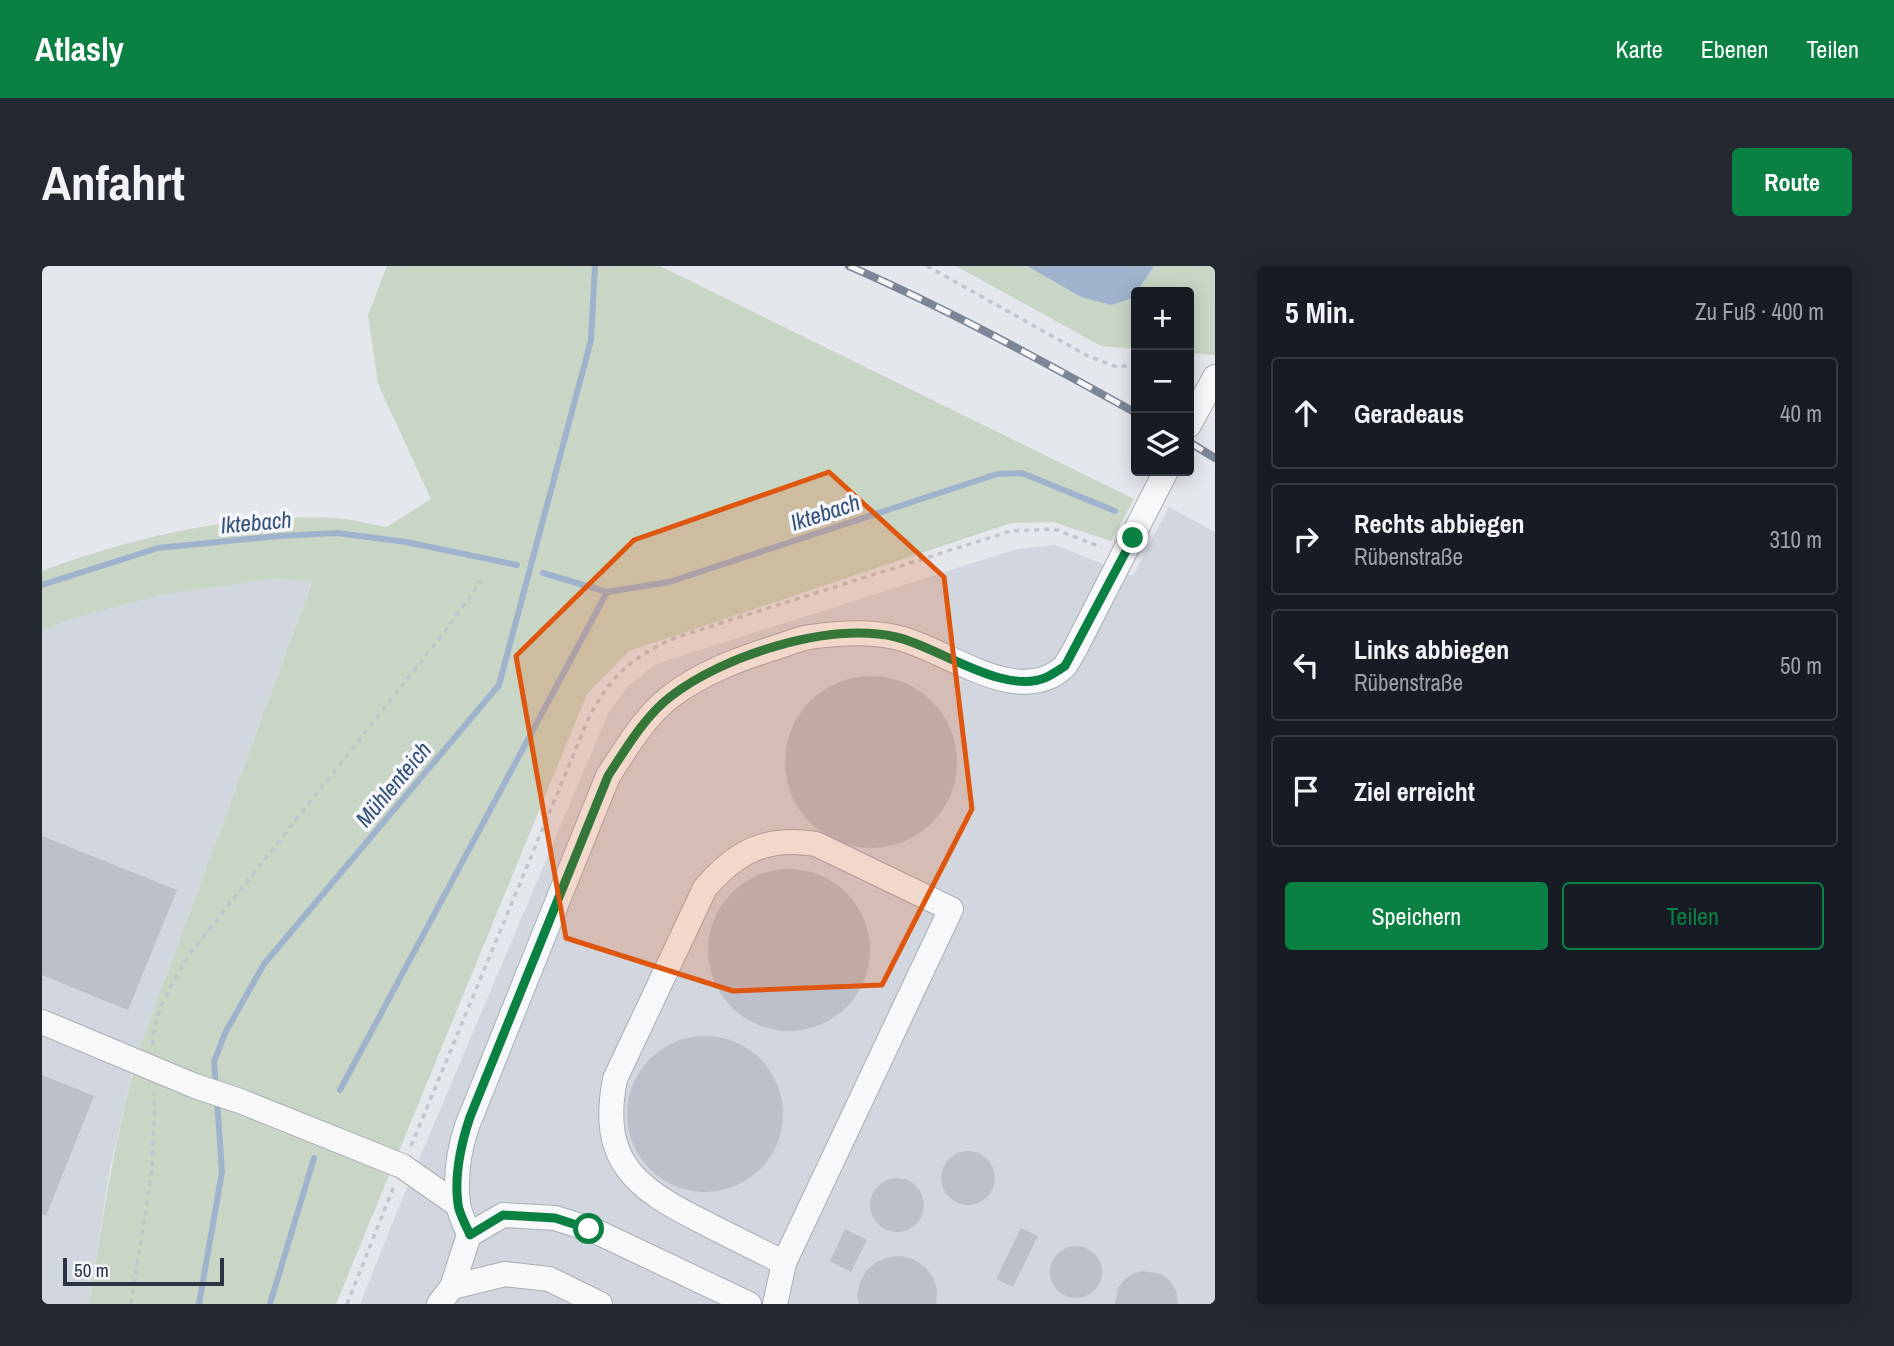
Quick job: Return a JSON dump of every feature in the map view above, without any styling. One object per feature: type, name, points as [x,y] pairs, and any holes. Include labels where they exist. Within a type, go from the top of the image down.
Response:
[{"type":"street","points":[[1194,416],[1215,377]]},
{"type":"street","points":[[470,1235],[458,1205],[458,1167],[467,1126],[608,776],[636,735],[669,698],[707,674],[753,655],[808,637],[855,634],[896,637],[981,672],[1009,680],[1045,679],[1065,666],[1164,476]]},
{"type":"street","points":[[775,1304],[784,1263],[951,909],[816,844],[793,840],[771,843],[745,852],[723,868],[705,888],[615,1079],[609,1106],[612,1134],[620,1157],[635,1179],[672,1206],[784,1263]]},
{"type":"street","points":[[42,1021],[195,1086],[240,1101],[402,1166],[458,1205]]},
{"type":"street","points":[[445,1295],[470,1235],[503,1215],[555,1218],[593,1230],[749,1304]]},
{"type":"street","points":[[445,1295],[505,1274],[549,1279],[600,1304]]},
{"type":"path","points":[[927,266],[1086,355],[1114,366],[1131,366]]},
{"type":"path","points":[[347,1304],[589,717],[603,689],[618,673],[652,648],[677,636],[1011,531],[1054,529],[1123,558]]},
{"type":"path","points":[[131,1304],[152,1170],[155,1068],[153,1040],[171,987],[189,955],[443,634],[481,581]]},
{"type":"highlighted area","points":[[829,472],[944,577],[972,809],[882,985],[733,991],[566,938],[516,656],[634,540]]},
{"type":"shaded area","points":[[1169,507],[1215,532],[1215,1304],[360,1304],[608,714],[627,687],[656,664],[1017,549],[1055,545],[1133,576]]},
{"type":"shaded area","points":[[278,578],[312,581],[135,1060],[109,1173],[89,1304],[42,1304],[42,631],[70,619],[162,595]]},
{"type":"green space","points":[[387,266],[660,266],[1134,499],[1111,541],[1053,522],[1011,523],[629,651],[587,694],[336,1304],[89,1304],[117,1140],[141,1044],[312,582],[278,578],[162,595],[70,619],[42,631],[42,571],[153,537],[230,523],[307,518],[345,519],[387,527],[431,499],[378,384],[368,315]]},
{"type":"green space","points":[[956,266],[1027,266],[1081,297],[1131,298],[1131,349],[1101,346]]},
{"type":"green space","points":[[1154,266],[1215,266],[1215,355],[1194,353],[1194,287],[1140,287]]},
{"type":"water","points":[[1027,266],[1154,266],[1140,287],[1131,287],[1131,299],[1111,305],[1081,297]]},
{"type":"building","points":[[871,676],[904,683],[932,701],[950,729],[957,762],[950,795],[932,823],[904,841],[871,848],[838,841],[810,823],[792,795],[785,762],[792,729],[810,701],[838,683]]},
{"type":"building","points":[[42,836],[177,890],[128,1010],[42,975]]},
{"type":"building","points":[[789,869],[820,875],[847,892],[864,919],[870,950],[864,981],[847,1008],[820,1025],[789,1031],[758,1025],[731,1008],[714,981],[708,950],[714,919],[731,892],[758,875]]},
{"type":"building","points":[[705,1036],[735,1042],[760,1059],[777,1084],[783,1114],[777,1144],[760,1169],[735,1186],[705,1192],[675,1186],[650,1169],[633,1144],[627,1114],[633,1084],[650,1059],[675,1042]]},
{"type":"building","points":[[42,1075],[94,1096],[46,1216],[42,1214]]},
{"type":"building","points":[[968,1151],[987,1159],[995,1178],[987,1197],[968,1205],[949,1197],[941,1178],[949,1159]]},
{"type":"building","points":[[902,1178],[912,1182],[920,1190],[924,1205],[920,1220],[912,1228],[892,1232],[882,1228],[874,1220],[870,1200],[874,1190],[882,1182]]},
{"type":"building","points":[[1021,1228],[1038,1236],[1013,1287],[996,1279]]},
{"type":"building","points":[[845,1229],[867,1240],[851,1272],[830,1261]]},
{"type":"building","points":[[1076,1246],[1095,1253],[1102,1272],[1095,1291],[1076,1298],[1057,1291],[1050,1272],[1057,1253]]},
{"type":"building","points":[[902,1256],[915,1260],[933,1277],[937,1290],[936,1304],[859,1304],[857,1296],[866,1271],[876,1262]]},
{"type":"building","points":[[1142,1271],[1162,1274],[1170,1281],[1176,1290],[1178,1304],[1115,1304],[1118,1288],[1124,1280]]},
{"type":"waterway","name":"Mühlenteich","points":[[216,1088],[214,1062],[225,1033],[264,964],[499,685],[591,340],[595,266]]},
{"type":"waterway","name":"Iktebach","points":[[543,573],[607,592],[669,582],[997,474],[1022,473],[1115,511]]},
{"type":"waterway","name":"Iktebach","points":[[42,585],[158,548],[337,533],[406,542],[517,565]]},
{"type":"waterway","points":[[340,1090],[607,592]]},
{"type":"waterway","name":"Mühlenteich","points":[[199,1304],[222,1172],[217,1099]]},
{"type":"waterway","points":[[270,1304],[314,1158]]},
{"type":"railway","points":[[849,266],[959,318],[1131,410]]},
{"type":"railway","points":[[1194,445],[1215,458]]},
{"type":"route","points":[[589,1229],[555,1218],[503,1215],[470,1235],[458,1205],[458,1167],[461,1144],[470,1117],[608,776],[636,735],[669,698],[707,674],[808,637],[855,634],[896,637],[981,672],[1009,680],[1045,679],[1065,666],[1133,538]]}]
